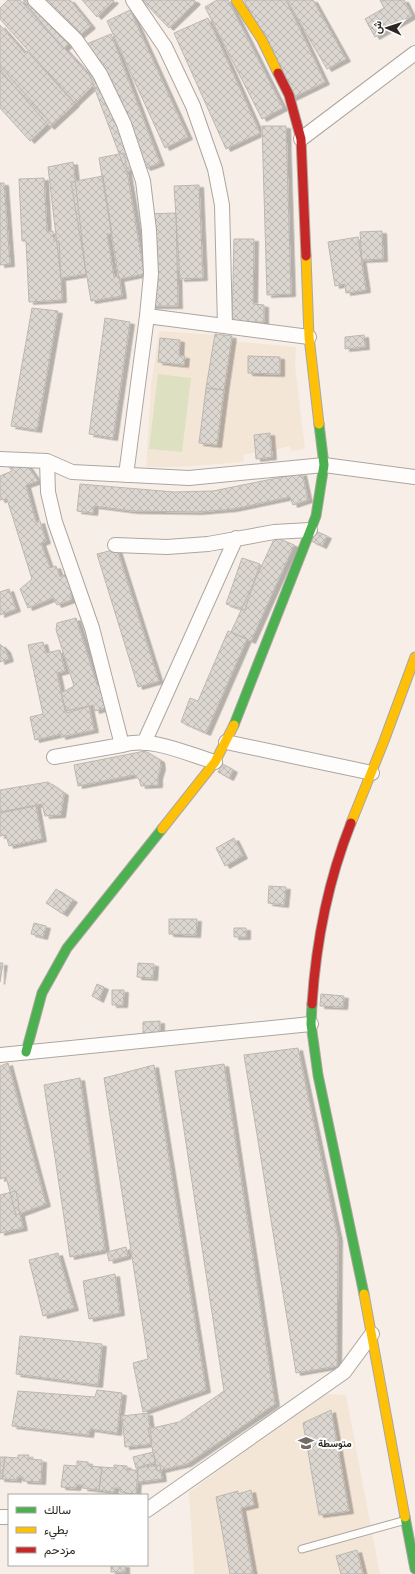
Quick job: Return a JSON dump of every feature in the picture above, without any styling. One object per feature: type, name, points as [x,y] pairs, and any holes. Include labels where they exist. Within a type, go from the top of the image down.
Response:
[{"type":"street","points":[[35,0],[76,40],[100,74],[124,124],[143,181],[149,230],[151,274],[147,316],[126,475]]},
{"type":"street","points":[[133,0],[165,47],[193,106],[215,168],[222,205],[225,326]]},
{"type":"street","points":[[26,1052],[42,993],[67,948],[215,762],[226,742],[234,726],[316,516],[324,465],[309,337],[301,139],[289,95],[262,40],[236,0]]},
{"type":"street","points":[[301,139],[415,53]]},
{"type":"street","points":[[147,316],[309,337]]},
{"type":"street","points":[[0,459],[47,461],[72,472],[190,478],[324,465],[415,477]]},
{"type":"street","points":[[47,461],[48,492],[55,522],[92,628],[122,745]]},
{"type":"street","points":[[114,545],[167,547],[208,544],[274,532],[310,530]]},
{"type":"street","points":[[144,743],[236,538]]},
{"type":"street","points":[[415,657],[372,773],[341,848],[325,905],[315,963],[311,1024],[318,1075],[372,1334],[415,1569]]},
{"type":"street","points":[[54,757],[122,745],[131,742],[155,744],[215,762]]},
{"type":"street","points":[[226,742],[372,773]]},
{"type":"street","points":[[0,1054],[311,1024]]},
{"type":"street","points":[[148,1509],[344,1372],[372,1334]]},
{"type":"lane","points":[[302,1549],[406,1520]]},
{"type":"shaded area","points":[[159,331],[232,336],[232,341],[296,347],[295,365],[305,449],[291,451],[290,446],[270,451],[270,449],[244,455],[243,462],[182,467],[146,467],[151,385]]},
{"type":"shaded area","name":"متوسطة","points":[[326,1394],[346,1395],[380,1574],[194,1574],[189,1492]]},
{"type":"green space","points":[[158,374],[191,378],[182,452],[149,449]]},
{"type":"building","points":[[8,0],[20,0],[96,83],[75,103],[0,19],[0,8]]},
{"type":"building","points":[[23,0],[70,0],[91,26],[63,49]]},
{"type":"building","points":[[82,0],[113,0],[114,1],[97,17]]},
{"type":"building","points":[[142,0],[194,0],[196,2],[169,28]]},
{"type":"building","points":[[217,0],[228,0],[283,108],[262,119],[205,7]]},
{"type":"building","points":[[244,0],[286,0],[325,82],[292,98]]},
{"type":"building","points":[[287,0],[313,0],[346,59],[327,69]]},
{"type":"building","points":[[380,0],[404,0],[412,16],[375,37],[365,19],[384,8]]},
{"type":"building","points":[[130,10],[188,137],[165,148],[107,21]]},
{"type":"building","points":[[208,18],[260,133],[226,149],[174,33]]},
{"type":"building","points":[[0,25],[25,53],[27,51],[75,104],[50,127],[0,70]]},
{"type":"building","points":[[111,34],[160,163],[146,168],[144,165],[126,172],[79,47]]},
{"type":"building","points":[[0,66],[50,122],[30,141],[0,108]]},
{"type":"building","points":[[262,126],[286,126],[291,294],[267,295]]},
{"type":"building","points":[[124,153],[144,274],[119,279],[99,158]]},
{"type":"building","points":[[73,162],[86,274],[61,278],[48,167]]},
{"type":"building","points":[[103,176],[112,234],[107,234],[114,277],[119,276],[122,296],[91,301],[71,182]]},
{"type":"building","points":[[44,178],[47,232],[53,231],[54,241],[59,241],[62,300],[29,302],[26,241],[22,241],[19,179]]},
{"type":"building","points":[[0,183],[4,183],[10,264],[0,265]]},
{"type":"building","points":[[199,185],[203,278],[180,279],[174,186]]},
{"type":"building","points":[[176,213],[178,306],[145,306],[144,214]]},
{"type":"building","points":[[382,231],[383,259],[362,260],[360,232]]},
{"type":"building","points":[[358,237],[366,290],[346,293],[345,284],[335,286],[328,242]]},
{"type":"building","points":[[234,239],[254,239],[253,304],[264,305],[264,322],[232,322]]},
{"type":"building","points":[[32,308],[58,311],[37,430],[11,426]]},
{"type":"building","points":[[105,318],[130,322],[113,438],[89,434]]},
{"type":"building","points":[[215,334],[232,336],[224,390],[206,388]]},
{"type":"building","points":[[364,335],[365,347],[345,349],[345,337]]},
{"type":"building","points":[[160,338],[180,340],[179,356],[185,356],[184,365],[158,362]]},
{"type":"building","points":[[248,356],[280,357],[280,374],[248,373]]},
{"type":"building","points":[[206,388],[224,390],[217,445],[199,443]]},
{"type":"building","points":[[270,433],[272,457],[256,459],[254,435]]},
{"type":"building","points":[[25,462],[38,481],[26,485],[36,522],[40,521],[46,541],[41,543],[50,568],[56,566],[60,577],[68,573],[71,581],[71,600],[57,605],[53,598],[28,608],[20,589],[32,579],[7,499],[0,500],[0,476],[12,471],[9,467]]},
{"type":"building","points":[[302,473],[308,500],[293,505],[290,497],[233,509],[198,512],[133,511],[94,506],[93,513],[77,511],[80,484],[174,492],[213,491]]},
{"type":"building","points":[[316,531],[327,536],[322,546],[311,541]]},
{"type":"building","points":[[275,537],[294,545],[251,641],[231,632]]},
{"type":"building","points":[[117,549],[159,681],[138,687],[97,554]]},
{"type":"building","points":[[242,558],[260,564],[245,610],[226,604]]},
{"type":"building","points":[[9,589],[16,609],[0,615],[0,592]]},
{"type":"building","points":[[76,618],[97,685],[102,684],[108,707],[95,711],[93,705],[67,713],[61,693],[74,686],[56,630],[57,623]]},
{"type":"building","points":[[228,631],[247,639],[206,733],[181,722],[190,698],[198,701]]},
{"type":"building","points":[[43,642],[46,653],[60,650],[65,671],[57,673],[65,711],[89,706],[94,730],[61,737],[61,734],[35,740],[30,717],[43,714],[28,645]]},
{"type":"building","points":[[0,644],[6,650],[9,659],[0,662]]},
{"type":"building","points":[[145,751],[160,760],[161,767],[158,777],[158,785],[141,786],[139,779],[134,775],[78,786],[74,765]]},
{"type":"building","points":[[223,764],[233,770],[229,778],[218,772]]},
{"type":"building","points":[[48,782],[64,793],[61,815],[45,816],[42,804],[0,812],[0,790]]},
{"type":"building","points":[[36,806],[42,839],[9,846],[6,835],[0,836],[0,813]]},
{"type":"building","points":[[234,838],[243,856],[225,866],[216,848]]},
{"type":"building","points":[[269,886],[286,887],[284,905],[268,903]]},
{"type":"building","points":[[56,889],[73,900],[63,914],[46,903]]},
{"type":"building","points":[[169,919],[197,919],[196,935],[169,934]]},
{"type":"building","points":[[34,923],[46,926],[43,937],[31,934]]},
{"type":"building","points":[[234,928],[246,928],[246,937],[234,937]]},
{"type":"building","points":[[0,963],[3,963],[0,982]]},
{"type":"building","points":[[138,963],[154,964],[153,978],[137,977]]},
{"type":"building","points":[[97,984],[104,987],[99,1000],[92,996]]},
{"type":"building","points":[[112,990],[124,990],[123,1005],[112,1005]]},
{"type":"building","points":[[321,994],[344,996],[343,1007],[320,1006]]},
{"type":"building","points":[[160,1021],[160,1034],[143,1035],[143,1022]]},
{"type":"building","points":[[298,1048],[338,1238],[337,1366],[296,1373],[244,1055]]},
{"type":"building","points":[[8,1063],[46,1204],[16,1215],[6,1177],[0,1179],[0,1066]]},
{"type":"building","points":[[224,1064],[275,1404],[187,1464],[157,1471],[148,1429],[179,1422],[224,1391],[175,1071]]},
{"type":"building","points":[[154,1065],[206,1390],[143,1412],[133,1363],[148,1359],[104,1078]]},
{"type":"building","points":[[80,1078],[105,1250],[70,1257],[44,1085]]},
{"type":"building","points":[[16,1191],[23,1228],[0,1233],[0,1195]]},
{"type":"building","points":[[126,1247],[128,1256],[109,1261],[107,1252]]},
{"type":"building","points":[[58,1253],[74,1308],[43,1316],[29,1260]]},
{"type":"building","points":[[115,1274],[120,1313],[89,1319],[83,1281]]},
{"type":"building","points":[[20,1336],[102,1344],[98,1385],[16,1374]]},
{"type":"building","points":[[97,1390],[122,1393],[117,1433],[90,1429],[89,1435],[12,1426],[18,1391],[95,1397]]},
{"type":"building","points":[[331,1410],[349,1511],[319,1515],[303,1423]]},
{"type":"building","points":[[148,1413],[152,1444],[125,1447],[122,1416]]},
{"type":"building","points":[[153,1452],[156,1462],[136,1468],[133,1457]]},
{"type":"building","points":[[18,1455],[29,1455],[28,1459],[42,1460],[41,1482],[23,1481],[23,1477],[17,1477],[17,1480],[2,1479],[5,1457],[18,1458]]},
{"type":"building","points":[[0,1457],[5,1457],[2,1479],[0,1479]]},
{"type":"building","points":[[77,1461],[88,1462],[89,1466],[102,1467],[99,1490],[83,1488],[83,1485],[77,1485],[76,1488],[61,1487],[64,1465],[77,1466]]},
{"type":"building","points":[[114,1465],[127,1466],[127,1470],[138,1470],[136,1494],[120,1492],[121,1488],[114,1488],[114,1492],[99,1490],[102,1467],[114,1468]]},
{"type":"building","points":[[160,1465],[162,1479],[138,1482],[137,1468]]},
{"type":"building","points":[[251,1490],[254,1505],[241,1508],[253,1574],[230,1574],[216,1497],[238,1491],[238,1494]]},
{"type":"building","points":[[357,1550],[363,1574],[341,1574],[336,1556]]},
{"type":"building","points":[[111,1566],[125,1566],[125,1572],[111,1572]]},
{"type":"traffic: fast","points":[[234,725],[316,516],[324,465],[319,424]]},
{"type":"traffic: fast","points":[[26,1052],[42,993],[67,948],[162,829]]},
{"type":"traffic: fast","points":[[312,1004],[311,1024],[318,1075],[364,1294]]},
{"type":"traffic: fast","points":[[405,1517],[415,1569]]},
{"type":"traffic: slow","points":[[236,0],[262,40],[278,73]]},
{"type":"traffic: slow","points":[[306,256],[309,337],[319,424]]},
{"type":"traffic: slow","points":[[351,823],[384,741],[415,657]]},
{"type":"traffic: slow","points":[[162,829],[215,762],[234,725]]},
{"type":"traffic: slow","points":[[364,1294],[405,1517]]},
{"type":"traffic: jam","points":[[278,73],[289,95],[301,139],[306,256]]},
{"type":"traffic: jam","points":[[312,1004],[324,912],[336,867],[351,823]]},
{"type":"place","name":"متوسطة","points":[[306,1443]]}]
